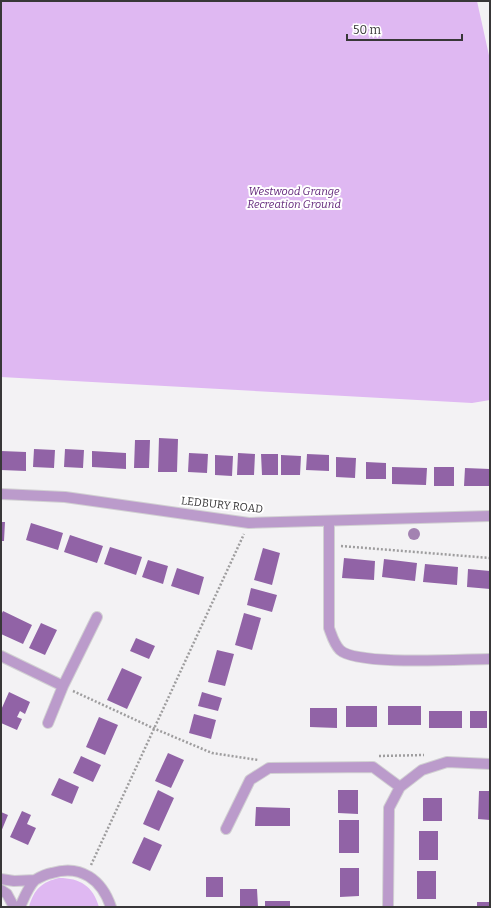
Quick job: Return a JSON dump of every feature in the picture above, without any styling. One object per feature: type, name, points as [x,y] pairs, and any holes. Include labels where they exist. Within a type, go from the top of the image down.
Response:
[{"type":"street","name":"LEDBURY ROAD","points":[[1,494],[65,497],[249,523],[490,516]]},
{"type":"street","points":[[329,521],[329,628],[333,639],[341,651],[358,657],[378,660],[490,658]]},
{"type":"street","points":[[48,723],[63,686],[98,617]]},
{"type":"street","points":[[1,656],[63,686]]},
{"type":"street","points":[[388,907],[389,808],[400,787],[422,770],[447,762],[490,764]]},
{"type":"street","points":[[226,829],[250,780],[269,768],[373,767],[400,787]]},
{"type":"street","points":[[20,907],[25,894],[35,880],[46,874],[60,870],[74,871],[88,875],[99,884],[107,895],[111,907]]},
{"type":"street","points":[[1,879],[14,881],[35,880]]},
{"type":"street","points":[[1,890],[7,894],[14,907]]},
{"type":"path","points":[[88,875],[92,860],[249,523]]},
{"type":"path","points":[[329,545],[490,558]]},
{"type":"path","points":[[63,686],[153,728],[212,753],[262,761],[269,768]]},
{"type":"green space","name":"Westwood Grange Recreation Ground","points":[[1,1],[477,1],[490,60],[490,400],[472,403],[1,377]]},
{"type":"green space","points":[[59,878],[67,878],[85,885],[93,894],[99,907],[29,907],[33,895],[43,884]]},
{"type":"building","points":[[159,438],[178,439],[177,472],[158,472]]},
{"type":"building","points":[[135,440],[150,440],[149,468],[134,468]]},
{"type":"building","points":[[34,449],[55,450],[54,468],[33,467]]},
{"type":"building","points":[[65,449],[84,450],[83,468],[64,467]]},
{"type":"building","points":[[1,451],[26,452],[26,471],[1,470]]},
{"type":"building","points":[[92,451],[126,453],[126,469],[92,467]]},
{"type":"building","points":[[189,453],[208,454],[207,473],[188,472]]},
{"type":"building","points":[[238,453],[255,454],[254,475],[237,475]]},
{"type":"building","points":[[261,454],[278,454],[278,475],[262,475]]},
{"type":"building","points":[[307,454],[329,455],[329,471],[306,470]]},
{"type":"building","points":[[215,455],[233,456],[232,476],[215,475]]},
{"type":"building","points":[[281,455],[301,456],[300,475],[281,475]]},
{"type":"building","points":[[336,457],[356,458],[355,478],[336,477]]},
{"type":"building","points":[[366,462],[386,463],[386,479],[366,479]]},
{"type":"building","points":[[392,467],[427,468],[426,485],[392,484]]},
{"type":"building","points":[[434,467],[454,467],[454,486],[434,486]]},
{"type":"building","points":[[465,468],[490,469],[490,486],[464,486]]},
{"type":"building","points":[[1,522],[5,522],[4,541],[1,541]]},
{"type":"building","points":[[31,523],[63,533],[58,550],[26,540]]},
{"type":"building","points":[[70,535],[103,546],[97,563],[64,552]]},
{"type":"building","points":[[110,547],[142,557],[136,575],[104,564]]},
{"type":"building","points":[[263,548],[280,553],[272,585],[254,580]]},
{"type":"building","points":[[344,558],[375,561],[374,580],[342,578]]},
{"type":"building","points":[[384,559],[417,563],[415,581],[382,577]]},
{"type":"building","points":[[148,560],[168,566],[163,584],[142,577]]},
{"type":"building","points":[[425,564],[458,567],[457,585],[423,582]]},
{"type":"building","points":[[177,568],[204,577],[199,595],[171,586]]},
{"type":"building","points":[[468,569],[490,571],[490,589],[467,587]]},
{"type":"building","points":[[251,588],[277,595],[272,612],[247,605]]},
{"type":"building","points":[[3,611],[32,625],[23,644],[1,634],[1,615]]},
{"type":"building","points":[[244,613],[261,618],[252,650],[235,645]]},
{"type":"building","points":[[41,623],[57,630],[45,655],[29,648]]},
{"type":"building","points":[[136,638],[155,646],[149,659],[130,651]]},
{"type":"building","points":[[217,650],[234,654],[225,686],[208,682]]},
{"type":"building","points":[[122,668],[142,677],[127,709],[107,700]]},
{"type":"building","points":[[9,692],[30,702],[25,714],[20,711],[17,717],[22,719],[17,730],[1,723],[1,710]]},
{"type":"building","points":[[202,692],[222,698],[218,711],[198,706]]},
{"type":"building","points":[[346,706],[377,706],[377,727],[346,727]]},
{"type":"building","points":[[388,706],[421,706],[421,725],[388,725]]},
{"type":"building","points":[[310,708],[337,708],[337,728],[310,727]]},
{"type":"building","points":[[429,711],[462,711],[462,728],[429,728]]},
{"type":"building","points":[[470,711],[487,711],[487,728],[470,728]]},
{"type":"building","points":[[194,714],[216,720],[211,739],[189,733]]},
{"type":"building","points":[[99,717],[118,725],[105,755],[86,747]]},
{"type":"building","points":[[168,753],[184,760],[171,788],[155,781]]},
{"type":"building","points":[[81,756],[101,765],[93,782],[73,773]]},
{"type":"building","points":[[59,778],[79,787],[72,804],[51,795]]},
{"type":"building","points":[[158,790],[174,798],[159,831],[143,824]]},
{"type":"building","points":[[338,790],[358,790],[358,814],[338,813]]},
{"type":"building","points":[[479,791],[490,791],[490,820],[478,819]]},
{"type":"building","points":[[423,798],[442,798],[442,821],[423,821]]},
{"type":"building","points":[[256,807],[290,808],[290,826],[255,826]]},
{"type":"building","points":[[22,811],[31,815],[27,824],[36,828],[28,845],[10,837]]},
{"type":"building","points":[[1,812],[8,815],[1,832]]},
{"type":"building","points":[[339,820],[359,820],[359,853],[339,853]]},
{"type":"building","points":[[419,831],[438,831],[438,860],[419,860]]},
{"type":"building","points":[[144,837],[162,845],[150,871],[132,863]]},
{"type":"building","points":[[340,868],[359,868],[359,896],[340,897]]},
{"type":"building","points":[[417,871],[436,871],[436,899],[417,899]]},
{"type":"building","points":[[206,877],[223,877],[223,897],[206,897]]},
{"type":"building","points":[[240,889],[257,889],[258,907],[240,907]]},
{"type":"building","points":[[265,901],[290,901],[290,907],[265,907]]},
{"type":"building","points":[[477,902],[490,902],[490,907],[477,907]]}]
